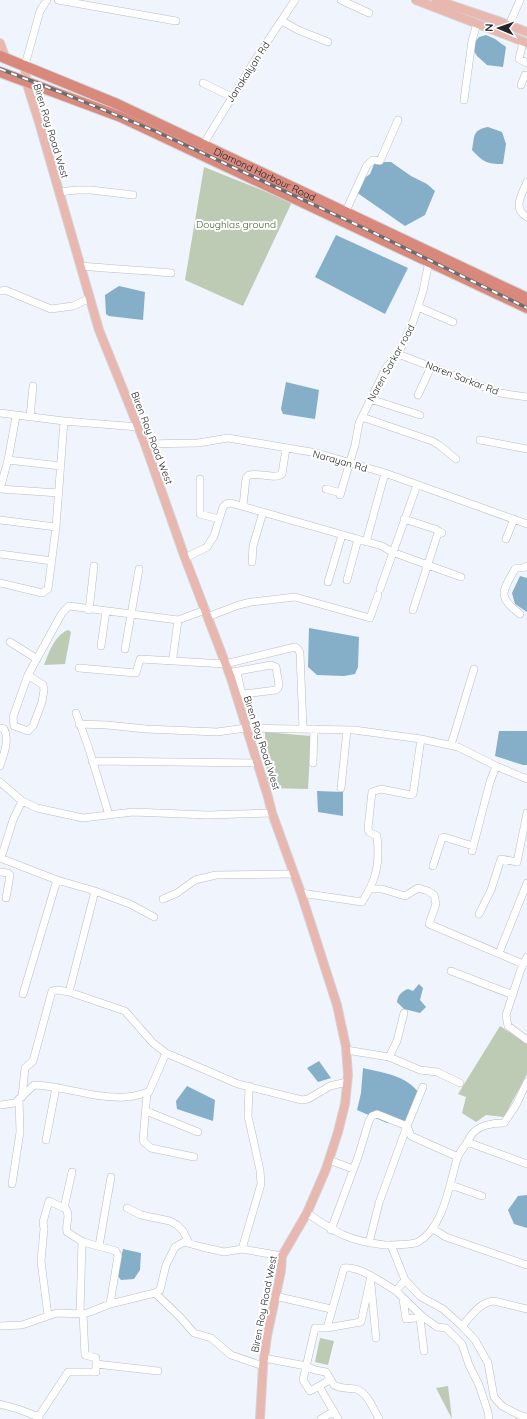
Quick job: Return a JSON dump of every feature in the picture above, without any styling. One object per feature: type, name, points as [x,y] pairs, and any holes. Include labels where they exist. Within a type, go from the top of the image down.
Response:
[{"type":"highway","name":"Diamond Harbour Road","points":[[3,56],[111,102],[201,149],[527,308]]},
{"type":"highway","name":"Diamond Harbour Road","points":[[0,72],[106,111],[201,149],[345,213],[527,298]]},
{"type":"highway","points":[[106,111],[111,102]]},
{"type":"main road","points":[[416,0],[525,42]]},
{"type":"main road","points":[[436,0],[527,32]]},
{"type":"main road","points":[[0,43],[3,56]]},
{"type":"main road","name":"Biren Roy Road West","points":[[25,66],[26,82],[100,330],[145,444],[185,558],[225,664],[233,672],[246,728],[272,813],[301,893],[337,1005],[346,1050],[347,1082],[345,1104],[329,1160],[308,1213],[282,1256],[263,1362],[260,1419]]},
{"type":"street","points":[[25,66],[40,11],[47,0]]},
{"type":"street","points":[[58,0],[176,21]]},
{"type":"street","name":"Janakalyan Rd","points":[[201,149],[232,97],[295,0]]},
{"type":"street","points":[[341,0],[369,13]]},
{"type":"street","points":[[509,25],[520,0]]},
{"type":"street","points":[[282,21],[298,30],[328,42]]},
{"type":"street","points":[[464,100],[472,40],[477,24]]},
{"type":"street","points":[[525,42],[519,59],[527,63]]},
{"type":"street","points":[[522,85],[526,73]]},
{"type":"street","points":[[203,83],[232,97]]},
{"type":"street","points":[[345,213],[367,165],[373,160],[380,161],[398,120]]},
{"type":"street","points":[[527,182],[519,200],[519,207],[521,213],[527,217]]},
{"type":"street","points":[[59,192],[91,190],[133,195]]},
{"type":"street","name":"Naren Sarkar road","points":[[326,489],[340,494],[355,445],[359,424],[386,368],[398,354],[413,322],[423,292],[429,261]]},
{"type":"street","points":[[81,266],[171,273]]},
{"type":"street","points":[[0,291],[5,290],[51,309],[73,306],[90,298]]},
{"type":"street","points":[[418,307],[453,322]]},
{"type":"street","name":"Naren Sarkar Rd","points":[[398,354],[500,393],[527,398]]},
{"type":"street","points":[[418,395],[431,367]]},
{"type":"street","points":[[30,417],[33,386]]},
{"type":"street","points":[[370,399],[420,415]]},
{"type":"street","points":[[0,413],[64,421],[138,427]]},
{"type":"street","points":[[16,416],[0,489],[59,493]]},
{"type":"street","points":[[362,417],[432,441],[456,459]]},
{"type":"street","points":[[0,583],[44,593],[48,589],[56,527],[64,421]]},
{"type":"street","name":"Narayan Rd","points":[[145,444],[198,443],[228,438],[317,453],[385,473],[527,524]]},
{"type":"street","points":[[480,440],[527,449]]},
{"type":"street","points":[[243,506],[246,478],[249,474],[262,474],[276,477],[280,476],[282,474],[286,448]]},
{"type":"street","points":[[5,463],[61,466]]},
{"type":"street","points":[[366,542],[385,473]]},
{"type":"street","points":[[200,479],[200,514],[219,519]]},
{"type":"street","points":[[28,675],[43,685],[44,690],[42,702],[33,726],[28,731],[14,726],[14,717],[28,675],[68,606],[89,610],[178,620],[251,602],[295,597],[370,618],[392,552],[417,485]]},
{"type":"street","points":[[185,558],[207,547],[214,536],[223,506],[230,503],[382,546],[392,552],[460,577]]},
{"type":"street","points":[[252,562],[253,546],[263,512]]},
{"type":"street","points":[[404,519],[441,532],[437,536],[413,610]]},
{"type":"street","points":[[506,539],[514,519]]},
{"type":"street","points":[[0,520],[56,527]]},
{"type":"street","points":[[328,582],[342,534]]},
{"type":"street","points":[[347,580],[358,539]]},
{"type":"street","points":[[0,554],[52,561]]},
{"type":"street","points":[[89,610],[94,566]]},
{"type":"street","points":[[520,614],[513,609],[504,597],[504,591],[515,569],[527,566]]},
{"type":"street","points":[[125,649],[139,569]]},
{"type":"street","points":[[101,646],[106,612]]},
{"type":"street","points":[[173,656],[178,620]]},
{"type":"street","points":[[10,642],[37,659]]},
{"type":"street","points":[[79,668],[136,673],[140,659],[225,664],[290,648],[298,649],[300,652],[303,729]]},
{"type":"street","points":[[271,664],[276,667],[279,685],[276,690],[244,694],[241,691],[233,672],[271,664]]},
{"type":"street","points":[[451,745],[474,669]]},
{"type":"street","points":[[76,713],[109,815]]},
{"type":"street","points":[[79,724],[217,732],[246,728],[347,730],[421,739],[451,745],[496,766],[527,778]]},
{"type":"street","points":[[0,728],[6,732],[6,740],[0,766]]},
{"type":"street","points":[[313,763],[314,729]]},
{"type":"street","points":[[341,788],[347,730]]},
{"type":"street","points":[[301,893],[362,902],[371,889],[377,872],[377,836],[369,832],[368,828],[372,792],[381,789],[411,795],[413,794],[421,739]]},
{"type":"street","points":[[92,761],[257,763]]},
{"type":"street","points":[[433,866],[442,838],[444,837],[473,848],[490,782],[496,766]]},
{"type":"street","points":[[0,782],[22,801],[37,808],[83,818],[133,812],[208,815],[272,813]]},
{"type":"street","points":[[22,801],[13,820],[0,858],[57,880],[95,891],[130,904],[154,917]]},
{"type":"street","points":[[479,914],[491,890],[501,859],[516,862],[527,813]]},
{"type":"street","points":[[0,872],[8,873],[10,875],[6,898]]},
{"type":"street","points":[[163,899],[177,893],[195,880],[216,875],[294,874]]},
{"type":"street","points":[[23,994],[57,880]]},
{"type":"street","points":[[500,953],[527,883]]},
{"type":"street","points":[[371,889],[382,889],[404,896],[418,888],[428,891],[434,895],[436,904],[429,924],[523,964]]},
{"type":"street","points":[[69,992],[95,891]]},
{"type":"street","points":[[527,956],[506,1015],[508,1026],[527,1040]]},
{"type":"street","points":[[451,971],[513,995]]},
{"type":"street","points":[[12,1184],[20,1132],[20,1098],[25,1068],[33,1061],[52,991],[58,990],[69,992],[125,1011],[152,1043],[166,1053],[238,1084],[302,1100],[330,1086],[347,1082]]},
{"type":"street","points":[[389,1058],[397,1042],[404,1013]]},
{"type":"street","points":[[346,1050],[389,1058],[420,1070],[437,1072],[460,1083]]},
{"type":"street","points":[[166,1053],[148,1093],[143,1141],[150,1148],[194,1157]]},
{"type":"street","points":[[308,1213],[331,1230],[349,1238],[369,1243],[391,1245],[417,1242],[433,1229],[451,1185],[458,1157],[474,1131],[483,1126],[504,1123],[516,1105],[527,1082]]},
{"type":"street","points":[[0,1105],[15,1103],[34,1085],[56,1087],[91,1095],[125,1097],[148,1093]]},
{"type":"street","points":[[242,1249],[261,1184],[260,1170],[248,1116],[249,1086]]},
{"type":"street","points":[[46,1140],[56,1087]]},
{"type":"street","points":[[369,1243],[379,1203],[423,1087]]},
{"type":"street","points":[[146,1111],[198,1132]]},
{"type":"street","points":[[331,1230],[372,1116],[377,1114],[383,1115],[407,1126],[411,1136],[458,1157]]},
{"type":"street","points":[[467,1142],[527,1164]]},
{"type":"street","points":[[329,1160],[353,1169]]},
{"type":"street","points":[[64,1208],[72,1172]]},
{"type":"street","points":[[99,1246],[111,1178]]},
{"type":"street","points":[[451,1185],[482,1196]]},
{"type":"street","points":[[48,1316],[41,1261],[44,1229],[43,1222],[48,1201],[64,1208],[68,1212],[69,1215],[66,1230],[82,1241],[116,1251],[118,1256],[110,1304]]},
{"type":"street","points":[[127,1208],[141,1215],[170,1221],[183,1230],[189,1243]]},
{"type":"street","points":[[433,1229],[446,1237],[527,1265]]},
{"type":"street","points":[[0,1404],[18,1409],[38,1418],[68,1372],[96,1372],[96,1358],[85,1355],[81,1314],[82,1241]]},
{"type":"street","points":[[0,1326],[22,1325],[57,1313],[81,1314],[99,1310],[110,1304],[155,1293],[160,1290],[166,1265],[175,1248],[184,1242],[224,1252],[242,1249],[282,1256]]},
{"type":"street","points":[[391,1245],[405,1280],[420,1297],[443,1309],[475,1340],[488,1363],[494,1397],[502,1406],[527,1417]]},
{"type":"street","points":[[327,1328],[331,1309],[344,1268],[352,1268],[371,1276],[396,1291],[422,1317],[437,1327],[446,1328],[462,1344],[469,1365],[479,1385],[488,1415],[496,1419]]},
{"type":"street","points":[[330,1380],[310,1392],[303,1380],[315,1328],[327,1328],[361,1322],[371,1276]]},
{"type":"street","points":[[371,1276],[376,1338]]},
{"type":"street","points":[[396,1291],[405,1280]]},
{"type":"street","points":[[155,1293],[194,1333],[211,1338],[230,1355],[263,1362],[306,1366],[315,1370],[326,1372],[330,1380],[337,1387],[362,1392],[370,1402],[379,1419]]},
{"type":"street","points":[[276,1296],[331,1309]]},
{"type":"street","points":[[403,1299],[406,1319],[422,1317]]},
{"type":"street","points":[[462,1326],[489,1301],[527,1309]]},
{"type":"street","points":[[422,1317],[424,1351]]},
{"type":"street","points":[[96,1364],[158,1371]]},
{"type":"street","points":[[319,1386],[338,1419]]},
{"type":"street","points":[[321,1419],[334,1411]]},
{"type":"green space","name":"Doughlas ground","points":[[204,167],[292,202],[243,306],[185,280]]},
{"type":"green space","points":[[68,630],[71,632],[65,664],[44,665],[56,640],[63,632]]},
{"type":"green space","points":[[265,732],[311,736],[308,789],[270,788],[267,782]]},
{"type":"green space","points":[[500,1026],[527,1044],[527,1074],[504,1117],[486,1115],[476,1122],[462,1113],[466,1097],[458,1094]]},
{"type":"green space","points":[[320,1338],[334,1341],[328,1365],[315,1362]]},
{"type":"green space","points":[[448,1386],[452,1419],[436,1388]]},
{"type":"water","points":[[486,35],[495,39],[506,47],[503,67],[487,65],[477,56],[474,51],[475,42],[479,37]]},
{"type":"water","points":[[488,127],[502,132],[506,144],[503,164],[486,162],[472,150],[475,134],[479,130]]},
{"type":"water","points":[[375,162],[391,162],[411,176],[427,184],[435,191],[425,215],[405,226],[356,192],[362,180],[370,174]]},
{"type":"water","points":[[336,235],[408,268],[385,314],[315,277]]},
{"type":"water","points":[[119,286],[145,292],[143,320],[109,316],[106,314],[105,295]]},
{"type":"water","points":[[286,382],[319,390],[315,419],[283,414],[281,409]]},
{"type":"water","points":[[520,576],[527,578],[527,612],[515,604],[512,593]]},
{"type":"water","points":[[309,628],[359,637],[358,667],[355,674],[344,676],[317,675],[308,667]]},
{"type":"water","points":[[499,731],[527,731],[527,765],[495,756]]},
{"type":"water","points":[[317,791],[343,792],[343,816],[318,812]]},
{"type":"water","points":[[419,984],[423,988],[420,1000],[426,1007],[420,1013],[404,1009],[397,1002],[399,995],[408,989],[413,991]]},
{"type":"water","points":[[319,1061],[331,1078],[318,1082],[307,1068]]},
{"type":"water","points":[[363,1068],[387,1073],[401,1079],[420,1094],[414,1112],[404,1123],[387,1123],[357,1110],[361,1093]]},
{"type":"water","points":[[187,1086],[215,1100],[213,1121],[177,1109],[176,1101]]},
{"type":"water","points":[[527,1195],[527,1228],[514,1224],[508,1210],[518,1196]]},
{"type":"water","points":[[123,1249],[141,1253],[140,1270],[134,1279],[121,1280],[117,1275]]},
{"type":"railway","points":[[0,69],[155,131],[368,230],[527,308]]}]
